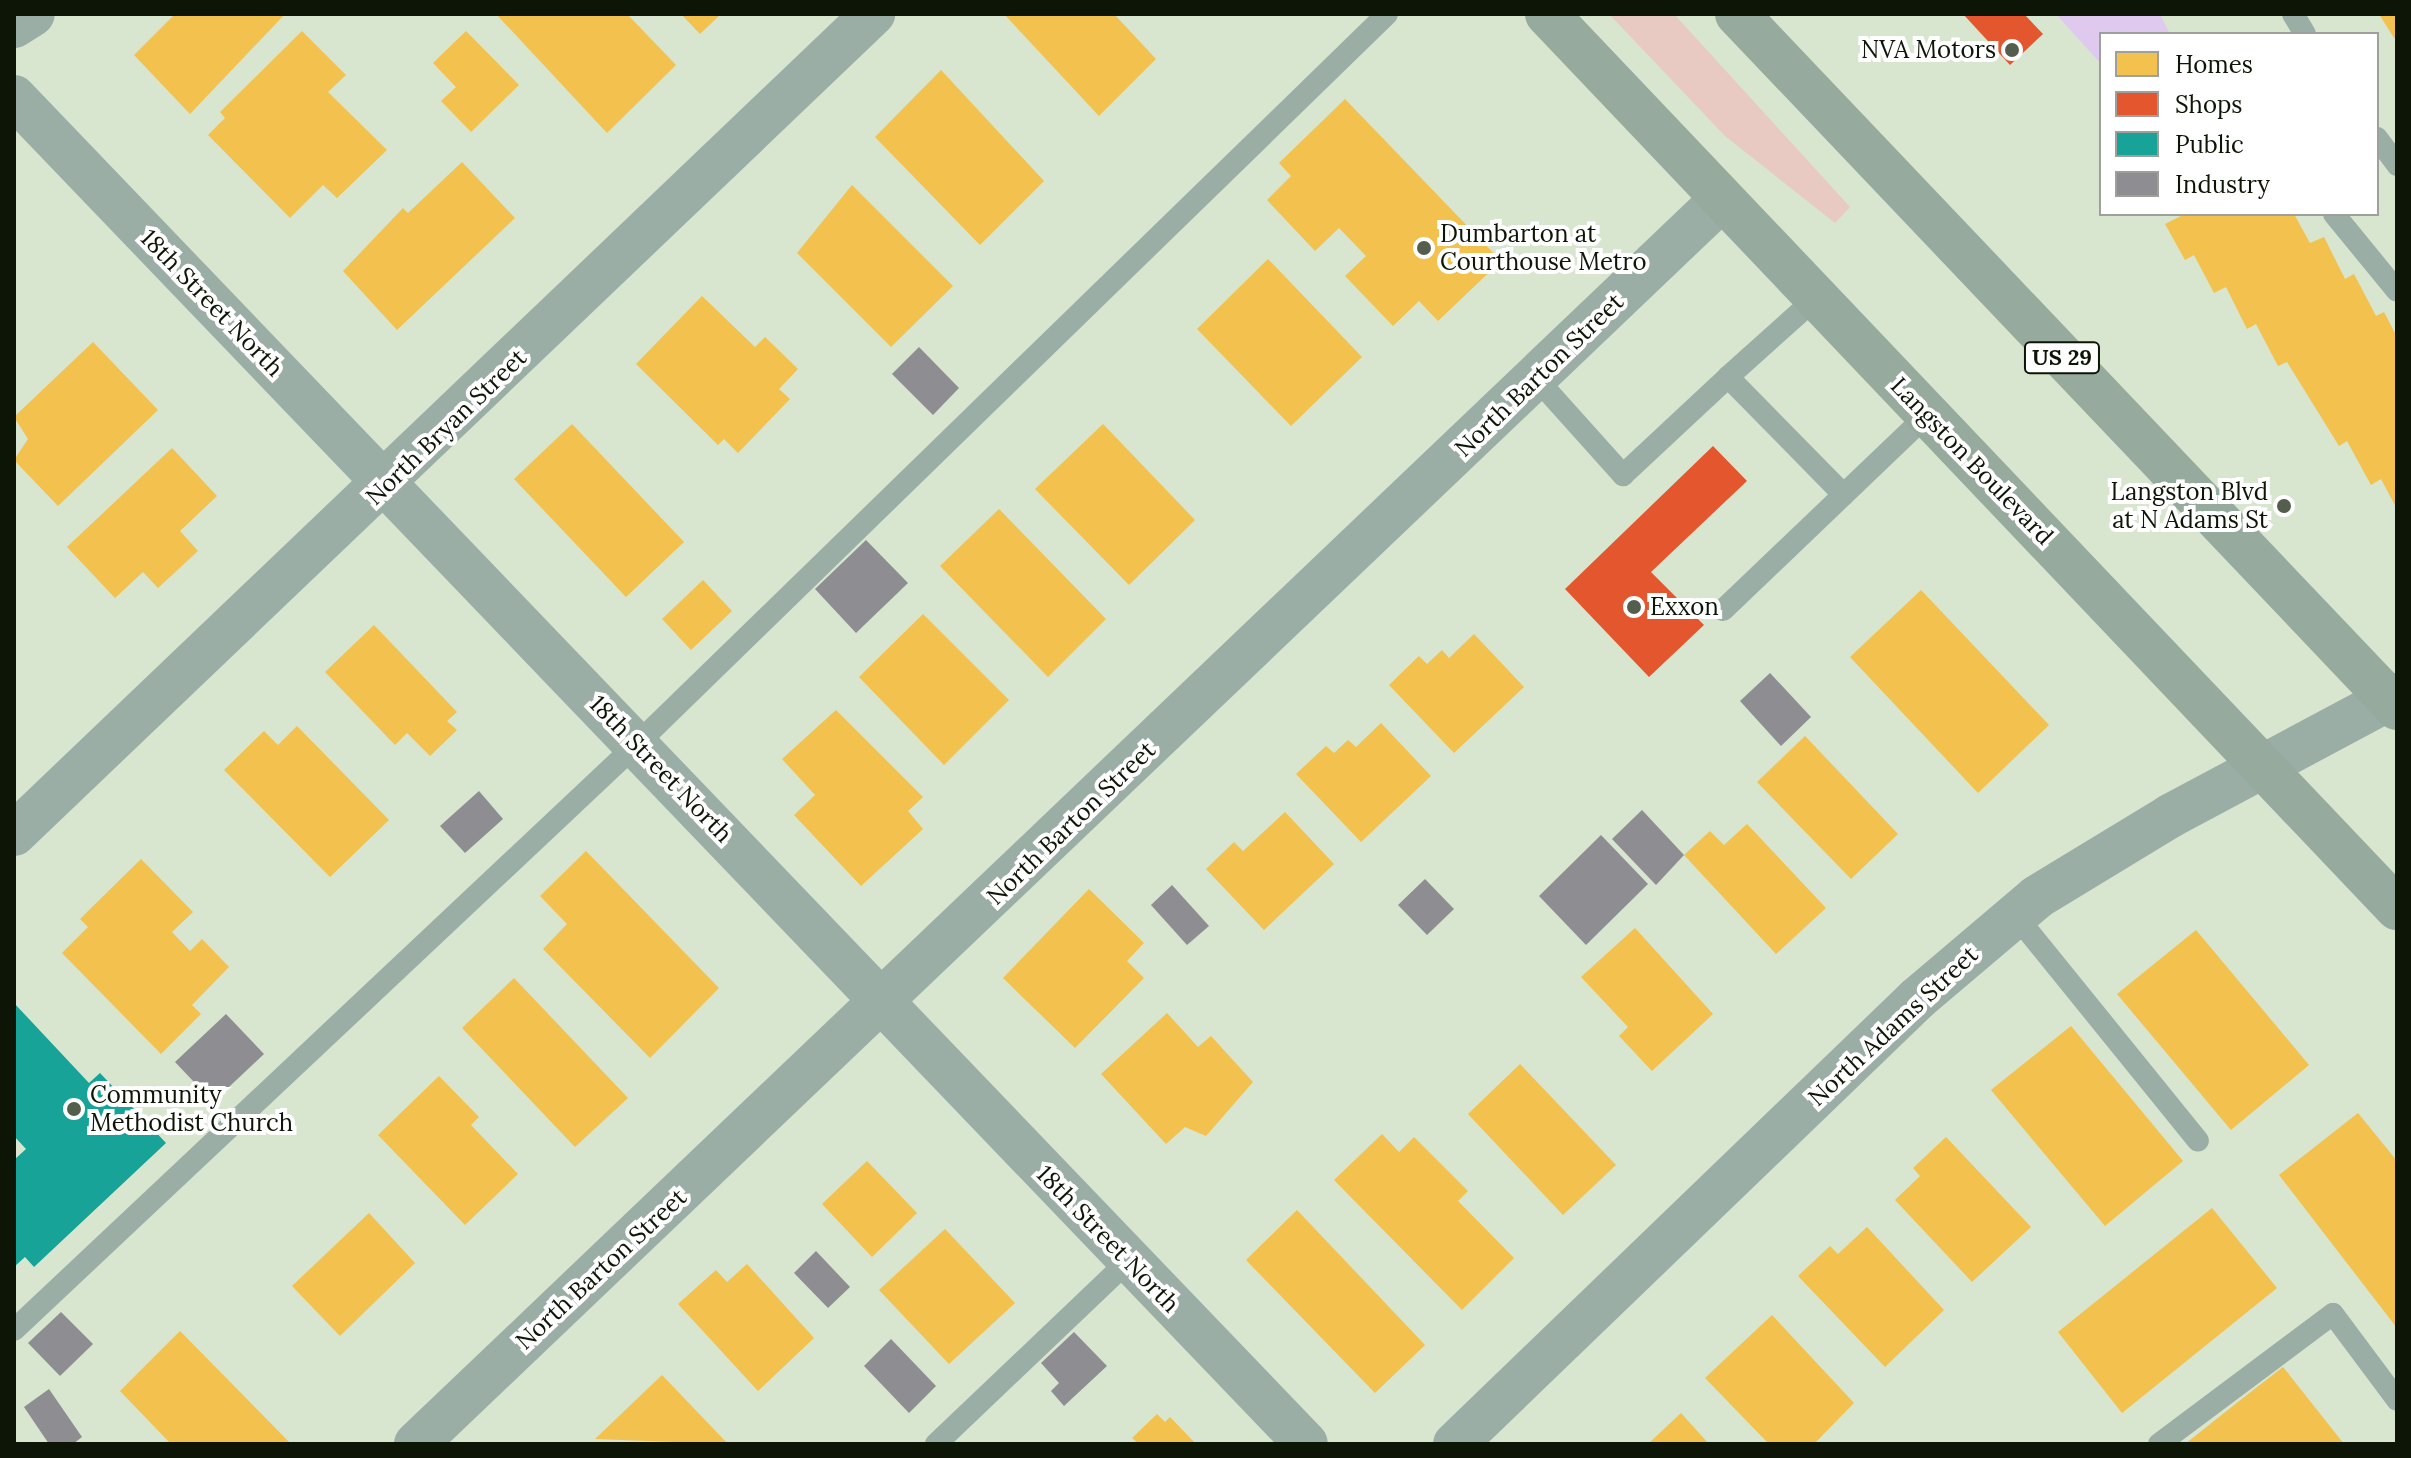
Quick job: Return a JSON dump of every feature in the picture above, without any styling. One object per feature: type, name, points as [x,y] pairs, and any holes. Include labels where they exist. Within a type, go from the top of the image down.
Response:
[{"type":"main road","name":"Langston Boulevard","points":[[1547,14],[2397,908]]},
{"type":"main road","name":"US 29","points":[[1737,14],[2394,701]]},
{"type":"street","points":[[14,26],[33,14]]},
{"type":"street","name":"North Bryan Street","points":[[14,834],[387,485],[873,14]]},
{"type":"street","name":"18th Street North","points":[[14,97],[638,743],[882,1003],[1306,1444]]},
{"type":"street","name":"North Barton Street","points":[[416,1444],[1722,199]]},
{"type":"street","name":"North Adams Street","points":[[1455,1444],[1918,998],[2016,916],[2118,846],[2263,767],[2394,701]]},
{"type":"lane","points":[[14,1330],[638,743],[1387,14]]},
{"type":"lane","points":[[2293,14],[2304,32]]},
{"type":"lane","points":[[2379,141],[2397,165]]},
{"type":"lane","points":[[2336,216],[2397,291]]},
{"type":"lane","points":[[1535,377],[1623,475],[1816,298]]},
{"type":"lane","points":[[1728,377],[1844,495]]},
{"type":"lane","points":[[1723,610],[1927,415]]},
{"type":"lane","points":[[2016,916],[2198,1141]]},
{"type":"lane","points":[[936,1444],[1128,1261]]},
{"type":"lane","points":[[2159,1444],[2333,1314],[2397,1400]]},
{"type":"shaded area","points":[[1609,14],[1674,14],[1850,207],[1835,223],[1725,136]]},
{"type":"shaded area","points":[[2056,14],[2160,14],[2169,32],[2099,32],[2099,62]]},
{"type":"building: Homes","points":[[175,14],[285,14],[190,114],[134,55]]},
{"type":"building: Homes","points":[[496,14],[627,14],[676,65],[607,133]]},
{"type":"building: Homes","points":[[681,14],[721,14],[700,34]]},
{"type":"building: Homes","points":[[1004,14],[1114,14],[1156,59],[1099,116]]},
{"type":"building: Homes","points":[[2379,14],[2397,14],[2397,36],[2394,38]]},
{"type":"building: Homes","points":[[302,31],[346,75],[328,92],[387,150],[337,198],[323,185],[290,218],[208,135],[225,118],[220,112]]},
{"type":"building: Homes","points":[[466,31],[519,85],[471,132],[441,101],[456,87],[433,63]]},
{"type":"building: Homes","points":[[941,70],[1044,181],[980,245],[875,137]]},
{"type":"building: Homes","points":[[1345,99],[1501,261],[1438,321],[1419,301],[1393,326],[1345,276],[1366,256],[1339,228],[1315,251],[1267,200],[1291,176],[1279,163]]},
{"type":"building: Homes","points":[[462,162],[515,218],[397,330],[343,271],[403,208],[408,213]]},
{"type":"building: Homes","points":[[852,185],[953,286],[891,347],[797,253]]},
{"type":"building: Homes","points":[[2181,216],[2295,216],[2310,243],[2324,237],[2345,279],[2354,274],[2376,316],[2384,312],[2397,337],[2397,509],[2381,479],[2371,485],[2347,441],[2339,446],[2287,362],[2278,366],[2256,324],[2247,329],[2226,287],[2214,293],[2194,255],[2185,260],[2165,224]]},
{"type":"building: Homes","points":[[1268,259],[1362,357],[1291,426],[1197,329]]},
{"type":"building: Homes","points":[[702,296],[755,347],[765,337],[798,369],[779,389],[790,399],[738,453],[724,439],[718,445],[636,364]]},
{"type":"building: Homes","points":[[93,342],[158,410],[58,506],[14,460],[28,439],[14,417]]},
{"type":"building: Homes","points":[[572,424],[684,542],[626,597],[514,479]]},
{"type":"building: Homes","points":[[1103,424],[1195,520],[1129,585],[1035,489]]},
{"type":"building: Homes","points":[[172,448],[217,496],[180,531],[198,551],[158,588],[143,572],[115,598],[67,547]]},
{"type":"building: Homes","points":[[999,509],[1106,619],[1048,677],[940,566]]},
{"type":"building: Homes","points":[[703,580],[732,611],[691,650],[662,619]]},
{"type":"building: Homes","points":[[1921,590],[2049,725],[1978,793],[1850,657]]},
{"type":"building: Homes","points":[[923,614],[1009,700],[944,765],[859,677]]},
{"type":"building: Homes","points":[[374,625],[457,712],[447,721],[457,730],[430,756],[407,733],[395,745],[325,672]]},
{"type":"building: Homes","points":[[1474,634],[1524,687],[1454,753],[1389,685],[1419,656],[1427,664],[1442,650],[1449,658]]},
{"type":"building: Homes","points":[[836,710],[923,797],[908,811],[923,829],[861,886],[794,815],[815,795],[782,759]]},
{"type":"building: Homes","points":[[1381,723],[1431,776],[1361,842],[1296,774],[1326,746],[1334,753],[1348,740],[1356,747]]},
{"type":"building: Homes","points":[[297,726],[389,820],[330,877],[224,770],[264,731],[278,745]]},
{"type":"building: Homes","points":[[1805,736],[1898,834],[1851,879],[1757,782]]},
{"type":"building: Homes","points":[[1285,812],[1334,864],[1264,930],[1206,869],[1234,842],[1243,851]]},
{"type":"building: Homes","points":[[1747,824],[1826,908],[1776,954],[1684,855],[1710,831],[1724,845]]},
{"type":"building: Homes","points":[[586,851],[719,988],[650,1058],[543,949],[567,924],[540,896]]},
{"type":"building: Homes","points":[[141,859],[193,912],[172,932],[190,951],[202,939],[229,967],[192,1005],[201,1014],[161,1054],[62,953],[88,927],[80,919]]},
{"type":"building: Homes","points":[[1089,889],[1144,943],[1127,961],[1144,978],[1075,1048],[1003,978]]},
{"type":"building: Homes","points":[[1635,928],[1713,1014],[1652,1071],[1619,1036],[1628,1027],[1581,977]]},
{"type":"building: Homes","points":[[2196,930],[2309,1065],[2231,1130],[2117,994]]},
{"type":"building: Homes","points":[[514,978],[628,1098],[575,1147],[462,1028]]},
{"type":"building: Homes","points":[[1167,1013],[1198,1047],[1211,1036],[1253,1082],[1206,1136],[1185,1127],[1166,1144],[1101,1074]]},
{"type":"building: Homes","points":[[2071,1026],[2183,1161],[2105,1226],[1991,1090]]},
{"type":"building: Homes","points":[[1520,1064],[1616,1165],[1563,1215],[1468,1114]]},
{"type":"building: Homes","points":[[439,1076],[479,1117],[471,1125],[518,1174],[465,1225],[378,1135]]},
{"type":"building: Homes","points":[[2358,1113],[2397,1161],[2397,1328],[2279,1175]]},
{"type":"building: Homes","points":[[1382,1134],[1399,1152],[1414,1137],[1468,1191],[1458,1201],[1514,1258],[1462,1310],[1334,1180]]},
{"type":"building: Homes","points":[[1946,1137],[2031,1227],[1972,1282],[1895,1200],[1920,1176],[1913,1168]]},
{"type":"building: Homes","points":[[867,1161],[917,1213],[872,1257],[822,1204]]},
{"type":"building: Homes","points":[[2212,1208],[2277,1288],[2122,1413],[2058,1332]]},
{"type":"building: Homes","points":[[1297,1210],[1425,1345],[1375,1393],[1246,1260]]},
{"type":"building: Homes","points":[[369,1213],[415,1263],[340,1336],[292,1286]]},
{"type":"building: Homes","points":[[1867,1227],[1944,1310],[1885,1367],[1798,1276],[1830,1246],[1838,1254]]},
{"type":"building: Homes","points":[[945,1229],[1015,1303],[949,1364],[879,1290]]},
{"type":"building: Homes","points":[[747,1264],[814,1338],[758,1391],[678,1304],[716,1270],[727,1282]]},
{"type":"building: Homes","points":[[1772,1315],[1854,1403],[1814,1444],[1769,1444],[1705,1378]]},
{"type":"building: Homes","points":[[180,1331],[291,1444],[171,1444],[120,1391]]},
{"type":"building: Homes","points":[[2283,1367],[2344,1444],[2185,1444],[2243,1398]]},
{"type":"building: Homes","points":[[662,1375],[728,1444],[595,1439]]},
{"type":"building: Homes","points":[[1681,1413],[1709,1444],[1648,1444]]},
{"type":"building: Homes","points":[[1157,1414],[1165,1422],[1170,1417],[1196,1444],[1139,1444],[1132,1438]]},
{"type":"building: Shops","name":"NVA Motors","points":[[1963,14],[2024,14],[2043,34],[2010,65]]},
{"type":"building: Shops","points":[[1713,446],[1747,481],[1651,572],[1704,625],[1649,677],[1565,589]]},
{"type":"building: Public","name":"Community Methodist Church","points":[[14,1003],[89,1083],[100,1073],[166,1143],[34,1267],[25,1257],[14,1267],[14,1160],[26,1149],[14,1136]]},
{"type":"building: Industry","points":[[919,347],[959,388],[933,415],[892,374]]},
{"type":"building: Industry","points":[[866,540],[908,583],[856,633],[815,589]]},
{"type":"building: Industry","points":[[1770,673],[1811,717],[1781,746],[1740,701]]},
{"type":"building: Industry","points":[[479,791],[503,819],[465,853],[440,826]]},
{"type":"building: Industry","points":[[1642,810],[1684,855],[1656,885],[1612,839]]},
{"type":"building: Industry","points":[[1601,835],[1648,884],[1586,945],[1539,896]]},
{"type":"building: Industry","points":[[1425,879],[1454,909],[1427,935],[1398,905]]},
{"type":"building: Industry","points":[[1172,885],[1209,926],[1187,945],[1151,905]]},
{"type":"building: Industry","points":[[226,1014],[264,1054],[213,1102],[175,1062]]},
{"type":"building: Industry","points":[[816,1251],[850,1287],[828,1308],[794,1273]]},
{"type":"building: Industry","points":[[61,1312],[93,1344],[60,1376],[28,1343]]},
{"type":"building: Industry","points":[[1074,1332],[1107,1366],[1064,1406],[1051,1391],[1059,1383],[1041,1363]]},
{"type":"building: Industry","points":[[891,1339],[936,1386],[909,1413],[864,1366]]},
{"type":"building: Industry","points":[[49,1389],[82,1437],[73,1444],[49,1444],[24,1407]]},
{"type":"place","name":"NVA Motors","points":[[2012,50]]},
{"type":"place","name":"Dumbarton at Courthouse Metro","points":[[1424,248]]},
{"type":"place","name":"Langston Blvd at N Adams St","points":[[2284,506]]},
{"type":"place","name":"Exxon","points":[[1634,607]]},
{"type":"place","name":"Community Methodist Church","points":[[74,1109]]}]
